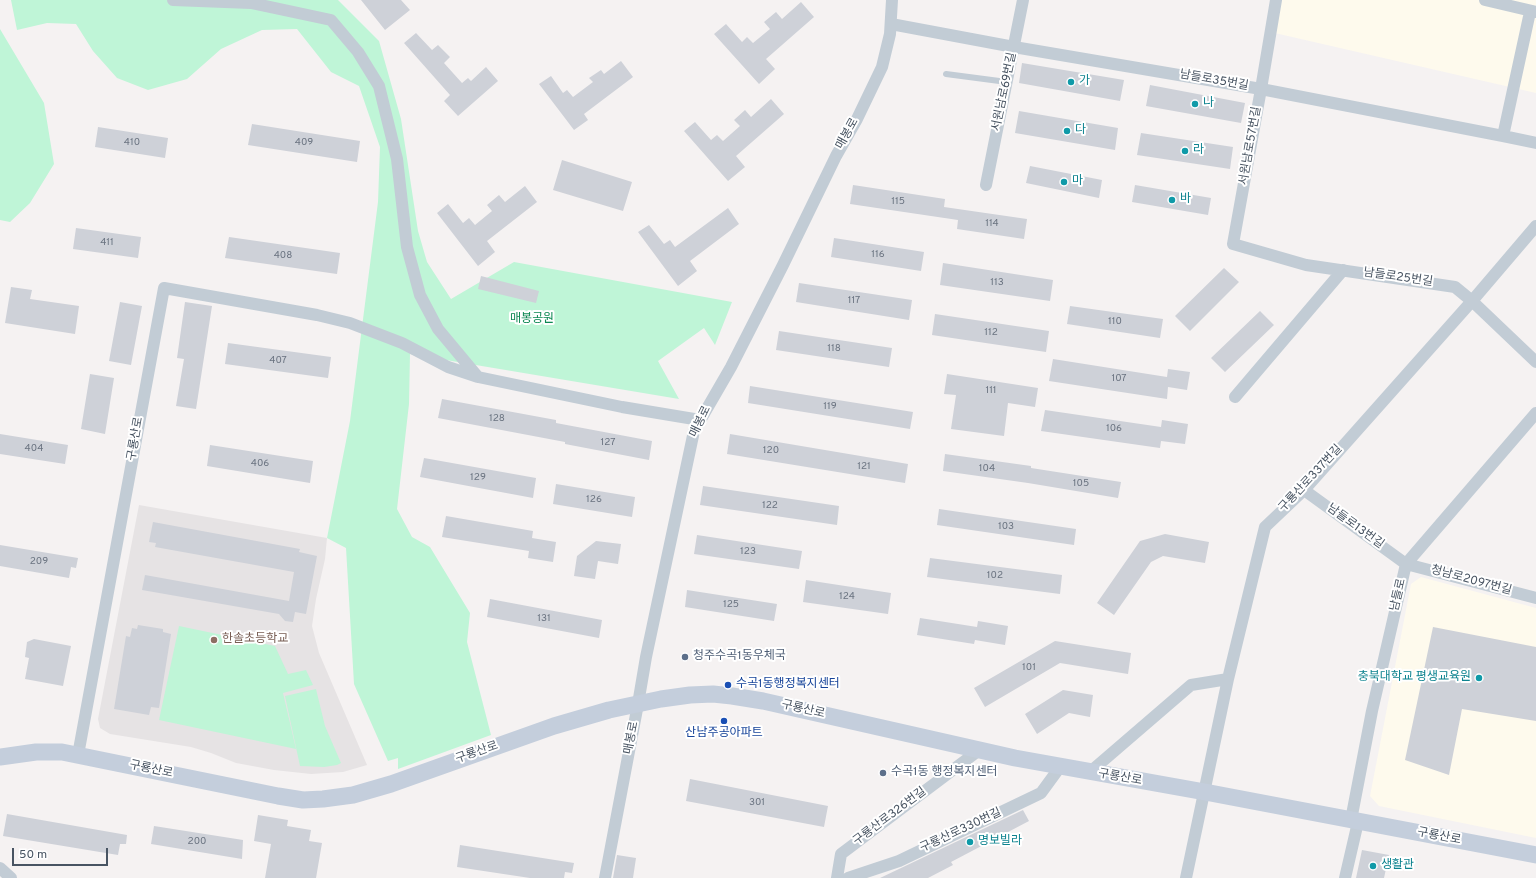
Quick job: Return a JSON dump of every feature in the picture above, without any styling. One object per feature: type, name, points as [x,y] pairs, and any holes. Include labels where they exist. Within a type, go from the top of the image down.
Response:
[{"type":"street","points":[[173,0],[251,3],[331,20],[358,52],[379,86],[397,159],[408,247],[420,294],[438,329],[478,377],[622,407],[700,420]]},
{"type":"street","name":"매봉로","points":[[605,878],[646,657],[694,432],[731,367],[784,265],[836,156],[857,119],[882,67],[890,34],[892,0]]},
{"type":"street","name":"서원남로69번길","points":[[986,185],[1023,0]]},
{"type":"street","name":"서원남로57번길","points":[[1233,244],[1262,89],[1276,0]]},
{"type":"street","points":[[1485,0],[1533,12],[1503,136]]},
{"type":"street","name":"남들로35번길","points":[[891,24],[1014,47],[1262,89],[1536,143]]},
{"type":"street","name":"구룡산로337번길","points":[[1186,878],[1228,679],[1265,527],[1304,490],[1472,301],[1536,226]]},
{"type":"street","name":"남들로25번길","points":[[1233,244],[1306,265],[1455,287],[1472,301],[1536,362]]},
{"type":"street","points":[[1235,397],[1343,270]]},
{"type":"street","name":"구룡산로","points":[[78,755],[164,288],[317,315],[350,323],[402,344],[448,367],[478,377]]},
{"type":"street","name":"남들로","points":[[1345,878],[1372,711],[1406,564],[1536,413]]},
{"type":"street","name":"남들로13번길","points":[[1304,490],[1406,564]]},
{"type":"street","name":"청남로2097번길","points":[[1406,564],[1536,598]]},
{"type":"street","points":[[1090,772],[1191,685],[1228,679]]},
{"type":"street","name":"구룡산로","points":[[0,757],[36,752],[62,752],[278,796],[303,800],[323,799],[353,795],[391,784],[554,726],[609,710],[661,699],[690,695],[732,696],[763,701],[978,751],[1205,792],[1536,855]]},
{"type":"street","name":"구룡산로326번길","points":[[837,878],[841,854],[978,751]]},
{"type":"street","name":"구룡산로330번길","points":[[848,878],[899,861],[1041,793],[1060,767]]},
{"type":"street","points":[[0,868],[11,878]]},
{"type":"lane","points":[[946,74],[1007,82]]},
{"type":"shaded area","points":[[1273,0],[1536,0],[1536,93],[1266,31]]},
{"type":"shaded area","name":"한솔초등학교","points":[[139,505],[327,538],[325,559],[316,599],[312,626],[319,653],[367,765],[343,772],[311,774],[274,770],[236,763],[191,747],[110,734],[100,728],[98,719]]},
{"type":"shaded area","points":[[1421,577],[1536,608],[1536,838],[1379,806],[1370,796],[1411,584]]},
{"type":"green space","name":"매봉공원","points":[[11,0],[338,0],[379,41],[401,119],[418,231],[427,262],[451,299],[514,262],[732,302],[715,345],[704,328],[658,361],[679,399],[410,354],[409,404],[397,509],[412,537],[430,547],[470,613],[467,642],[491,735],[398,769],[398,758],[388,761],[354,684],[346,548],[327,538],[350,421],[378,202],[380,147],[359,86],[331,72],[297,29],[262,30],[221,49],[187,79],[148,90],[117,78],[93,51],[76,24],[47,23],[17,30]]},
{"type":"green space","points":[[0,29],[44,103],[54,164],[30,203],[10,222],[0,220]]},
{"type":"green space","points":[[179,626],[275,646],[288,674],[306,670],[313,685],[283,693],[296,749],[159,720]]},
{"type":"green space","points":[[316,689],[325,726],[341,763],[337,765],[324,767],[300,766],[285,696]]},
{"type":"building","points":[[361,0],[401,0],[410,10],[385,30]]},
{"type":"building","points":[[801,2],[814,17],[766,59],[775,69],[759,84],[714,34],[726,24],[742,42],[747,37],[753,43],[770,29],[764,22],[776,12],[782,19]]},
{"type":"building","points":[[416,33],[432,50],[438,45],[450,57],[444,63],[462,83],[468,78],[471,81],[486,67],[498,81],[458,116],[444,101],[450,95],[404,43]]},
{"type":"building","points":[[621,61],[633,77],[584,114],[588,120],[574,130],[539,84],[551,76],[563,93],[567,90],[573,97],[593,82],[589,78],[601,70],[604,74]]},
{"type":"building","name":"가","points":[[1022,63],[1124,80],[1120,101],[1019,83]]},
{"type":"building","name":"나","points":[[1150,85],[1245,103],[1241,123],[1146,106]]},
{"type":"building","points":[[771,99],[784,114],[736,156],[745,167],[728,181],[684,131],[695,122],[711,140],[717,135],[723,141],[740,126],[734,120],[745,110],[751,117]]},
{"type":"building","name":"다","points":[[1019,111],[1118,128],[1115,150],[1015,133]]},
{"type":"building","points":[[252,124],[360,141],[357,162],[248,145]]},
{"type":"building","points":[[98,127],[168,138],[165,158],[95,147]]},
{"type":"building","name":"라","points":[[1141,133],[1233,147],[1230,169],[1137,155]]},
{"type":"building","points":[[562,160],[632,182],[623,211],[553,190]]},
{"type":"building","name":"마","points":[[1030,166],[1102,180],[1099,198],[1026,183]]},
{"type":"building","points":[[853,185],[945,199],[944,207],[1027,219],[1024,239],[957,229],[958,220],[850,204]]},
{"type":"building","name":"바","points":[[1135,185],[1211,198],[1208,215],[1132,202]]},
{"type":"building","points":[[525,186],[537,202],[487,241],[495,252],[478,266],[437,213],[448,204],[463,223],[469,218],[475,225],[492,211],[487,205],[499,195],[505,202]]},
{"type":"building","points":[[728,208],[739,224],[690,261],[697,271],[678,286],[638,232],[649,225],[664,244],[670,240],[675,247]]},
{"type":"building","points":[[76,228],[141,237],[138,258],[73,249]]},
{"type":"building","points":[[229,237],[340,253],[337,274],[225,258]]},
{"type":"building","points":[[834,238],[924,252],[921,271],[831,257]]},
{"type":"building","points":[[943,263],[1053,280],[1050,301],[940,285]]},
{"type":"building","points":[[1224,268],[1239,282],[1190,331],[1175,316]]},
{"type":"building","points":[[481,276],[539,291],[536,303],[478,289]]},
{"type":"building","points":[[799,283],[912,300],[909,320],[796,302]]},
{"type":"building","points":[[11,287],[32,290],[30,299],[79,306],[75,334],[5,323]]},
{"type":"building","points":[[120,302],[142,306],[131,365],[109,361]]},
{"type":"building","points":[[185,302],[212,306],[196,409],[176,406],[184,359],[177,358]]},
{"type":"building","points":[[1070,306],[1163,319],[1160,338],[1067,324]]},
{"type":"building","points":[[1260,311],[1274,325],[1225,372],[1211,358]]},
{"type":"building","points":[[935,314],[1049,331],[1046,352],[932,335]]},
{"type":"building","points":[[779,331],[892,348],[889,367],[776,350]]},
{"type":"building","points":[[228,343],[331,357],[328,378],[225,364]]},
{"type":"building","points":[[1053,359],[1167,377],[1168,369],[1190,372],[1187,390],[1168,387],[1167,399],[1049,381]]},
{"type":"building","points":[[90,374],[114,378],[105,434],[81,429]]},
{"type":"building","points":[[947,374],[1038,388],[1035,407],[1008,403],[1004,436],[951,429],[956,395],[944,394]]},
{"type":"building","points":[[750,386],[913,412],[910,429],[748,403]]},
{"type":"building","points":[[442,399],[556,420],[556,423],[652,441],[649,460],[565,444],[565,442],[438,418]]},
{"type":"building","points":[[1045,410],[1161,427],[1162,420],[1188,424],[1185,444],[1161,441],[1160,448],[1041,431]]},
{"type":"building","points":[[0,434],[68,445],[65,464],[0,454]]},
{"type":"building","points":[[730,434],[908,464],[905,483],[727,454]]},
{"type":"building","points":[[210,445],[313,461],[310,483],[207,466]]},
{"type":"building","points":[[945,454],[1031,466],[1031,468],[1121,482],[1118,498],[943,471]]},
{"type":"building","points":[[424,458],[536,478],[533,498],[420,477]]},
{"type":"building","points":[[556,484],[635,497],[632,517],[553,504]]},
{"type":"building","points":[[703,486],[839,506],[837,525],[700,505]]},
{"type":"building","points":[[939,509],[1076,529],[1074,545],[937,525]]},
{"type":"building","points":[[446,516],[533,531],[532,538],[556,542],[553,562],[528,558],[529,551],[442,537]]},
{"type":"building","points":[[153,522],[300,549],[299,552],[317,556],[306,614],[295,612],[293,622],[285,621],[279,614],[142,590],[145,575],[289,601],[294,572],[155,547],[156,543],[149,542]]},
{"type":"building","points":[[1165,534],[1209,542],[1205,563],[1163,556],[1151,562],[1114,615],[1097,603],[1140,541]]},
{"type":"building","points":[[697,535],[802,551],[799,569],[694,554]]},
{"type":"building","points":[[596,541],[621,544],[618,564],[598,561],[595,579],[574,576],[577,556]]},
{"type":"building","points":[[0,545],[78,558],[76,568],[71,567],[69,578],[0,566]]},
{"type":"building","points":[[930,558],[1062,575],[1060,594],[927,577]]},
{"type":"building","points":[[806,580],[891,593],[888,614],[803,602]]},
{"type":"building","points":[[687,590],[777,604],[774,621],[685,607]]},
{"type":"building","points":[[490,599],[602,620],[599,638],[487,617]]},
{"type":"building","points":[[920,618],[977,627],[978,621],[1008,626],[1005,645],[975,640],[974,644],[917,635]]},
{"type":"building","points":[[138,625],[163,629],[163,632],[171,634],[159,708],[151,707],[149,715],[114,709],[126,636],[130,637],[132,628],[137,629]]},
{"type":"building","name":"충북대학교 평생교육원","points":[[1433,627],[1536,647],[1536,721],[1462,709],[1449,775],[1405,760]]},
{"type":"building","points":[[34,639],[71,646],[63,686],[25,679],[29,658],[25,657],[27,642]]},
{"type":"building","points":[[1055,641],[1131,653],[1128,674],[1060,663],[985,707],[974,688]]},
{"type":"building","points":[[1063,690],[1093,695],[1090,717],[1069,713],[1037,734],[1025,714]]},
{"type":"building","points":[[690,779],[828,806],[824,827],[686,801]]},
{"type":"building","name":"명보빌라","points":[[1023,810],[1029,821],[951,862],[953,865],[928,878],[880,878]]},
{"type":"building","points":[[7,814],[127,835],[126,844],[120,844],[118,855],[3,836]]},
{"type":"building","points":[[258,815],[288,820],[287,826],[311,830],[309,841],[322,843],[316,878],[265,878],[271,844],[254,841]]},
{"type":"building","points":[[154,826],[243,840],[242,859],[151,844]]},
{"type":"building","points":[[460,845],[574,863],[572,873],[565,872],[564,878],[530,878],[457,867]]},
{"type":"building","name":"생활관","points":[[1362,850],[1389,855],[1384,878],[1356,878]]},
{"type":"building","points":[[617,855],[636,858],[633,878],[613,878]]},
{"type":"place","name":"가","points":[[1071,82]]},
{"type":"place","name":"나","points":[[1195,104]]},
{"type":"place","name":"다","points":[[1067,131]]},
{"type":"place","name":"라","points":[[1185,151]]},
{"type":"place","name":"마","points":[[1064,182]]},
{"type":"place","name":"바","points":[[1172,200]]},
{"type":"place","name":"한솔초등학교","points":[[214,640]]},
{"type":"place","name":"청주수곡1동우체국","points":[[685,657]]},
{"type":"place","name":"충북대학교 평생교육원","points":[[1479,678]]},
{"type":"place","name":"수곡1동행정복지센터","points":[[728,685]]},
{"type":"place","name":"산남주공아파트","points":[[724,721]]},
{"type":"place","name":"수곡1동 행정복지센터","points":[[883,773]]},
{"type":"place","name":"명보빌라","points":[[970,842]]},
{"type":"place","name":"생활관","points":[[1373,866]]}]
